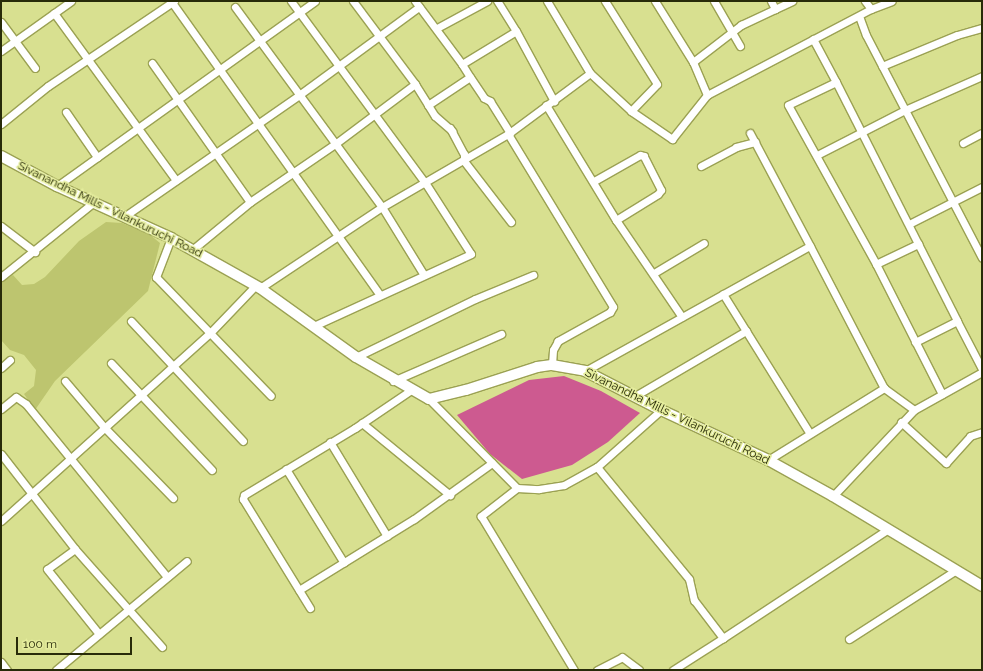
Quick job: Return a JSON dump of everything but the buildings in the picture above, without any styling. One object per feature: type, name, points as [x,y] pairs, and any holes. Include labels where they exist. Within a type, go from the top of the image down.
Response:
[{"type":"main road","name":"Sivanandha Mills - Vilankuruchi Road","points":[[1,156],[57,186],[171,238],[258,287],[356,357],[393,381],[429,399],[552,365],[585,371],[661,410],[768,460],[833,496],[982,586]]},
{"type":"street","points":[[1,51],[71,1]]},
{"type":"street","points":[[1,124],[48,86],[88,61],[172,1],[379,294]]},
{"type":"street","points":[[291,1],[426,184],[471,254],[379,294],[314,326]]},
{"type":"street","points":[[57,186],[180,99],[219,69],[260,42],[315,1]]},
{"type":"street","points":[[353,1],[415,84],[435,116],[450,128],[466,159],[511,222]]},
{"type":"street","points":[[437,28],[487,1]]},
{"type":"street","points":[[497,1],[516,31],[554,102]]},
{"type":"street","points":[[547,1],[590,73],[631,111],[672,139],[708,95],[871,9],[892,1]]},
{"type":"street","points":[[605,1],[657,84],[631,111]]},
{"type":"street","points":[[655,1],[693,62],[708,95]]},
{"type":"street","points":[[714,1],[740,46]]},
{"type":"street","points":[[771,1],[775,9]]},
{"type":"street","points":[[693,62],[732,32],[765,12],[792,1]]},
{"type":"street","points":[[866,1],[871,9]]},
{"type":"street","points":[[124,216],[299,95],[417,4],[437,28],[484,98],[490,101],[612,308],[610,312],[558,341],[553,350],[552,365]]},
{"type":"street","points":[[235,7],[382,207],[424,275]]},
{"type":"street","points":[[54,13],[176,180]]},
{"type":"street","points":[[859,16],[882,66],[953,203],[979,244],[982,258]]},
{"type":"street","points":[[1,22],[35,68]]},
{"type":"street","points":[[882,66],[957,35],[982,28]]},
{"type":"street","points":[[462,64],[516,31]]},
{"type":"street","points":[[814,39],[909,224],[982,371],[914,410],[901,422],[833,496]]},
{"type":"street","points":[[152,63],[180,99],[250,202]]},
{"type":"street","points":[[1,521],[104,427],[174,366],[258,287],[382,207],[426,184],[509,134],[546,105],[554,102],[590,73]]},
{"type":"street","points":[[817,155],[905,110],[982,76]]},
{"type":"street","points":[[428,105],[470,77]]},
{"type":"street","points":[[836,82],[788,105],[876,264],[942,394]]},
{"type":"street","points":[[192,250],[250,202],[293,174],[375,116],[415,84]]},
{"type":"street","points":[[546,105],[594,182],[626,238],[637,248],[682,317]]},
{"type":"street","points":[[66,112],[97,157]]},
{"type":"street","points":[[750,132],[884,388],[914,410]]},
{"type":"street","points":[[962,143],[982,133]]},
{"type":"street","points":[[701,166],[736,147],[755,142]]},
{"type":"street","points":[[594,182],[640,155],[644,156],[661,190],[658,194],[616,220]]},
{"type":"street","points":[[909,224],[982,187]]},
{"type":"street","points":[[1,277],[35,252],[94,202]]},
{"type":"street","points":[[1,226],[35,252]]},
{"type":"street","points":[[171,238],[156,277],[209,334],[271,396]]},
{"type":"street","points":[[654,273],[704,243]]},
{"type":"street","points":[[876,264],[918,244]]},
{"type":"street","points":[[585,371],[810,246]]},
{"type":"street","points":[[356,357],[475,299],[533,275]]},
{"type":"street","points":[[723,294],[809,432]]},
{"type":"street","points":[[915,342],[957,320]]},
{"type":"street","points":[[131,321],[243,441]]},
{"type":"street","points":[[635,396],[746,331]]},
{"type":"street","points":[[393,381],[501,334]]},
{"type":"street","points":[[1,368],[10,360]]},
{"type":"street","points":[[111,363],[212,470]]},
{"type":"street","points":[[65,381],[104,427],[174,498]]},
{"type":"street","points":[[768,460],[809,432],[884,388]]},
{"type":"street","points":[[310,608],[244,499],[244,495],[248,491],[362,423],[411,390]]},
{"type":"street","points":[[1,409],[16,397],[20,398],[71,458],[76,468],[168,577]]},
{"type":"street","points":[[429,399],[517,488]]},
{"type":"street","points":[[574,670],[481,516],[517,488],[539,489],[564,485],[597,467],[661,410]]},
{"type":"street","points":[[901,422],[946,463],[970,436],[982,432]]},
{"type":"street","points":[[362,423],[450,495]]},
{"type":"street","points":[[330,442],[387,536]]},
{"type":"street","points":[[1,454],[75,549],[128,611],[162,647]]},
{"type":"street","points":[[299,590],[450,495],[492,463]]},
{"type":"street","points":[[597,467],[689,579],[694,600],[723,638]]},
{"type":"street","points":[[286,469],[344,562]]},
{"type":"street","points":[[673,670],[888,529]]},
{"type":"street","points":[[75,549],[47,569],[99,634]]},
{"type":"street","points":[[56,670],[187,561]]},
{"type":"street","points":[[849,639],[956,570]]},
{"type":"street","points":[[596,670],[622,657],[639,670]]},
{"type":"street","points":[[1,662],[7,670]]},
{"type":"green space","points":[[106,222],[122,223],[149,234],[160,243],[148,291],[55,381],[35,410],[24,394],[34,386],[36,370],[24,355],[10,350],[1,340],[1,283],[13,275],[22,285],[34,284],[45,277],[79,241]]},
{"type":"shaded area","points":[[564,376],[601,391],[640,413],[608,442],[572,465],[522,479],[490,454],[457,415],[529,380]]}]
